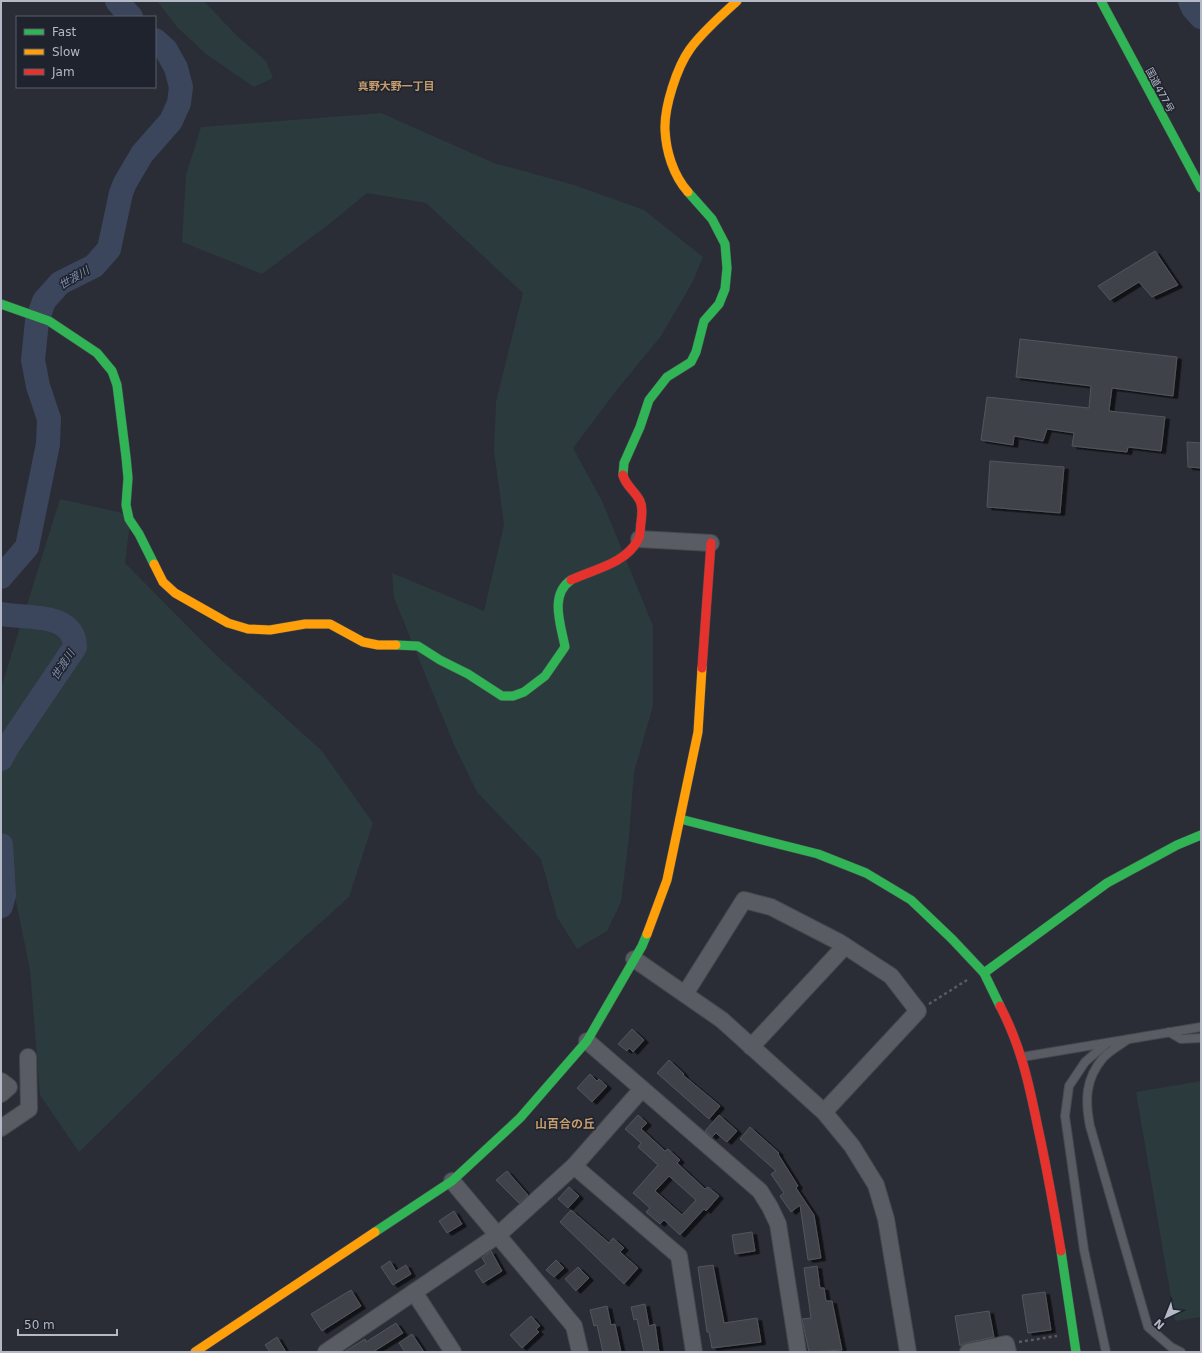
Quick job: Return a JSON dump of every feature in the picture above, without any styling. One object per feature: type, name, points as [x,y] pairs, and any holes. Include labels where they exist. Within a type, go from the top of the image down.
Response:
[{"type":"main road","points":[[1,304],[49,321],[97,353],[112,371],[117,385],[128,478],[126,505],[129,519],[140,534],[163,582],[175,593],[228,623],[248,629],[270,630],[305,624],[330,624],[363,642],[378,645],[418,646],[468,674],[502,696],[513,696],[524,692],[544,676],[556,662],[564,647],[558,611],[559,593],[569,581],[589,571],[617,561],[627,553],[639,539],[642,518],[641,506],[640,501],[624,480],[622,471],[624,463],[640,427],[649,400],[667,377],[690,362],[696,352],[704,321],[719,304],[725,289],[727,268],[725,244],[712,219],[681,184],[674,170],[668,149],[665,130],[668,107],[678,71],[689,50],[701,35],[737,1]]},
{"type":"main road","name":"国道477号","points":[[1101,1],[1201,188]]},
{"type":"main road","points":[[200,1351],[452,1181],[520,1118],[587,1041],[642,946],[667,880],[698,732],[711,543]]},
{"type":"main road","points":[[680,819],[818,854],[866,873],[911,900],[952,939],[984,973],[1010,1023],[1022,1057],[1051,1188],[1076,1352]]},
{"type":"main road","points":[[984,973],[1107,883],[1201,835]]},
{"type":"street","points":[[639,539],[711,543]]},
{"type":"street","points":[[685,994],[744,900],[771,907],[845,946],[891,976],[918,1011],[824,1112]]},
{"type":"street","points":[[752,1047],[845,946]]},
{"type":"street","points":[[634,959],[722,1020],[824,1112],[852,1146],[876,1185],[886,1219],[908,1352]]},
{"type":"street","points":[[587,1041],[760,1191],[778,1224],[798,1352]]},
{"type":"street","points":[[1,1128],[29,1109],[28,1057]]},
{"type":"street","points":[[1,1081],[9,1087],[1,1094]]},
{"type":"street","points":[[328,1351],[498,1235],[574,1166],[642,1090]]},
{"type":"street","points":[[574,1166],[679,1256],[694,1352]]},
{"type":"street","points":[[452,1181],[574,1326],[580,1352]]},
{"type":"street","points":[[414,1292],[454,1352]]},
{"type":"street","points":[[968,1352],[1007,1348]]},
{"type":"lane","points":[[1022,1057],[1201,1027]]},
{"type":"lane","points":[[1169,1032],[1181,1039],[1201,1038]]},
{"type":"lane","points":[[1127,1040],[1103,1058],[1090,1078],[1086,1103],[1090,1126],[1148,1327],[1171,1347],[1181,1352]]},
{"type":"lane","points":[[1106,1352],[1084,1250],[1065,1116],[1069,1086],[1085,1062],[1107,1043]]},
{"type":"path","points":[[918,1011],[968,979]]},
{"type":"path","points":[[1007,1348],[1062,1335]]},
{"type":"shaded area","points":[[157,1],[204,1],[236,35],[266,61],[273,78],[254,87],[206,54],[177,27]]},
{"type":"shaded area","points":[[381,113],[494,163],[574,185],[644,210],[703,257],[693,281],[661,336],[616,391],[573,448],[602,501],[653,626],[653,706],[634,772],[629,837],[621,902],[607,931],[577,949],[557,917],[541,859],[477,792],[455,747],[394,598],[392,573],[484,611],[504,525],[494,451],[496,402],[523,293],[426,203],[367,193],[328,225],[262,274],[182,242],[186,175],[201,127]]},
{"type":"shaded area","points":[[60,499],[131,515],[125,563],[217,656],[322,751],[373,823],[349,897],[230,1004],[79,1152],[40,1095],[30,970],[1,827],[1,688]]},
{"type":"shaded area","points":[[1201,1081],[1201,1317],[1175,1321],[1136,1092]]},
{"type":"building","points":[[1155,251],[1178,285],[1152,297],[1139,282],[1110,300],[1098,286]]},
{"type":"building","points":[[1020,339],[1177,357],[1173,396],[1112,388],[1109,411],[1165,417],[1161,451],[1128,447],[1127,452],[1072,446],[1074,433],[1047,429],[1043,441],[1014,436],[1013,445],[981,440],[987,397],[1089,408],[1091,386],[1016,377]]},
{"type":"building","points":[[1187,442],[1201,443],[1201,468],[1188,467]]},
{"type":"building","points":[[990,461],[1064,467],[1060,513],[987,507]]},
{"type":"building","points":[[632,1029],[644,1040],[633,1052],[629,1048],[627,1051],[618,1044]]},
{"type":"building","points":[[669,1060],[684,1074],[683,1075],[720,1106],[709,1119],[657,1073]]},
{"type":"building","points":[[590,1074],[597,1081],[599,1079],[607,1086],[592,1102],[577,1088]]},
{"type":"building","points":[[638,1115],[647,1123],[641,1129],[665,1151],[668,1149],[680,1160],[677,1163],[705,1189],[708,1187],[719,1196],[706,1211],[704,1209],[680,1235],[664,1220],[660,1224],[646,1212],[650,1208],[633,1193],[658,1165],[638,1147],[641,1143],[625,1129]],"holes":[[[669,1176],[696,1200],[682,1215],[655,1191]]]},
{"type":"building","points":[[719,1115],[737,1131],[727,1142],[716,1133],[712,1137],[705,1131]]},
{"type":"building","points":[[750,1127],[779,1153],[778,1154],[798,1186],[796,1188],[814,1215],[821,1258],[808,1260],[800,1205],[791,1212],[780,1196],[784,1193],[771,1174],[776,1171],[740,1139]]},
{"type":"building","points":[[507,1171],[528,1195],[519,1203],[496,1180]]},
{"type":"building","points":[[569,1187],[579,1196],[568,1208],[558,1199]]},
{"type":"building","points":[[571,1210],[609,1243],[613,1238],[624,1248],[620,1252],[638,1268],[624,1284],[560,1222]]},
{"type":"building","points":[[454,1211],[462,1224],[447,1233],[439,1221]]},
{"type":"building","points":[[752,1232],[755,1251],[735,1254],[732,1235]]},
{"type":"building","points":[[491,1251],[502,1271],[483,1283],[475,1271],[486,1264],[482,1258]]},
{"type":"building","points":[[556,1260],[564,1268],[554,1277],[546,1270]]},
{"type":"building","points":[[390,1261],[396,1271],[406,1265],[411,1274],[393,1285],[381,1267]]},
{"type":"building","points":[[713,1265],[724,1323],[757,1318],[761,1342],[712,1348],[709,1332],[707,1332],[698,1267]]},
{"type":"building","points":[[817,1266],[820,1288],[824,1288],[826,1301],[832,1301],[842,1350],[809,1352],[802,1319],[811,1318],[804,1268]]},
{"type":"building","points":[[578,1267],[589,1278],[576,1291],[565,1279]]},
{"type":"building","points":[[351,1290],[361,1306],[322,1331],[311,1314]]},
{"type":"building","points":[[1045,1292],[1051,1330],[1028,1333],[1022,1295]]},
{"type":"building","points":[[645,1304],[649,1326],[655,1324],[659,1352],[644,1352],[637,1319],[634,1320],[631,1307]]},
{"type":"building","points":[[607,1306],[611,1325],[615,1324],[621,1352],[603,1352],[597,1325],[594,1326],[590,1310]]},
{"type":"building","points":[[989,1311],[994,1337],[966,1343],[960,1346],[955,1316]]},
{"type":"building","points":[[531,1316],[540,1326],[536,1329],[539,1332],[522,1348],[510,1335]]},
{"type":"building","points":[[396,1323],[403,1333],[373,1352],[344,1352],[365,1339],[366,1342]]},
{"type":"building","points":[[412,1334],[424,1352],[405,1352],[399,1343]]},
{"type":"building","points":[[277,1337],[286,1352],[270,1352],[265,1345]]},
{"type":"waterway","name":"世渡川","points":[[117,1],[130,16]]},
{"type":"waterway","points":[[1190,1],[1193,8],[1201,17]]},
{"type":"waterway","name":"世渡川","points":[[1,577],[27,547],[48,444],[49,419],[38,386],[33,360],[37,321],[44,301],[60,283],[94,266],[109,249],[121,193],[125,183],[142,154],[171,121],[179,103],[181,87],[176,68],[166,50],[156,41]]},
{"type":"waterway","name":"世渡川","points":[[1,614],[35,617],[57,622],[66,627],[73,635],[75,647],[8,746],[1,759]]},
{"type":"waterway","name":"世渡川","points":[[1,845],[4,895],[1,906]]},
{"type":"traffic: fast","points":[[1101,1],[1201,188]]},
{"type":"traffic: fast","points":[[623,475],[624,463],[640,427],[649,400],[667,377],[691,362],[696,352],[704,321],[719,304],[725,289],[727,268],[725,244],[712,219],[688,192]]},
{"type":"traffic: fast","points":[[1,304],[49,321],[97,353],[112,371],[117,385],[126,457],[128,478],[126,505],[129,519],[139,534],[154,564]]},
{"type":"traffic: fast","points":[[396,645],[418,646],[440,660],[468,674],[502,696],[513,696],[524,692],[545,676],[565,647],[559,620],[558,602],[564,586],[571,580]]},
{"type":"traffic: fast","points":[[680,819],[818,854],[866,873],[911,900],[952,939],[984,973],[1000,1006]]},
{"type":"traffic: fast","points":[[984,973],[1107,883],[1177,845],[1201,835]]},
{"type":"traffic: fast","points":[[375,1232],[452,1181],[520,1118],[587,1041],[642,946],[647,934]]},
{"type":"traffic: fast","points":[[1061,1251],[1076,1352]]},
{"type":"traffic: slow","points":[[688,192],[674,170],[667,146],[665,121],[669,99],[680,66],[690,49],[706,30],[737,1]]},
{"type":"traffic: slow","points":[[154,564],[163,582],[175,593],[228,623],[248,629],[270,630],[305,624],[330,624],[363,642],[378,645],[396,645]]},
{"type":"traffic: slow","points":[[647,934],[667,880],[698,732],[702,668]]},
{"type":"traffic: slow","points":[[195,1352],[375,1232]]},
{"type":"traffic: jam","points":[[571,580],[617,560],[625,555],[639,538],[642,506],[638,497],[626,482],[623,475]]},
{"type":"traffic: jam","points":[[702,668],[711,543]]},
{"type":"traffic: jam","points":[[1000,1006],[1014,1036],[1028,1081],[1061,1251]]},
{"type":"district","name":"真野大野一丁目","points":[[396,86]]},
{"type":"district","name":"山百合の丘","points":[[565,1124]]}]
